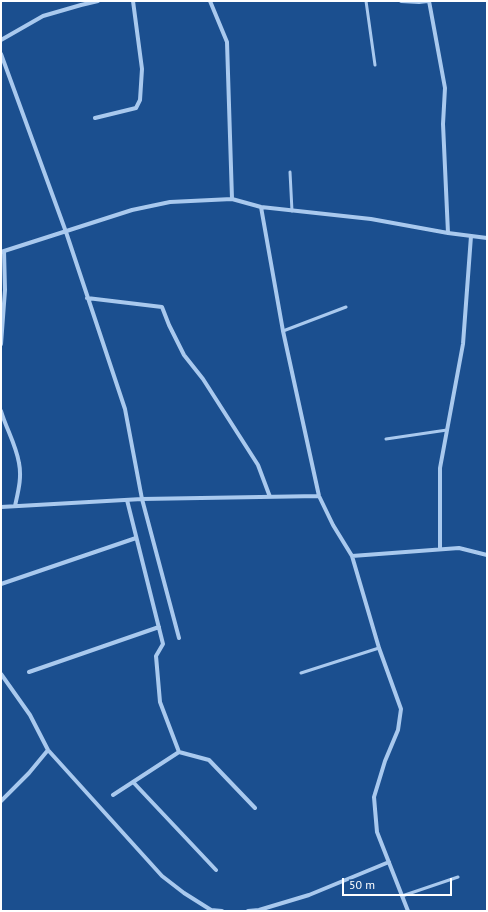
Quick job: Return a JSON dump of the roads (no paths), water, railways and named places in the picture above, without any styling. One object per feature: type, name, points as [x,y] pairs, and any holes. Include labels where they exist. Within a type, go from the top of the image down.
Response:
[{"type":"street","points":[[1,40],[42,16],[98,1]]},
{"type":"street","points":[[95,118],[136,108],[140,100],[142,68],[133,1]]},
{"type":"street","points":[[210,1],[227,42],[232,200]]},
{"type":"street","points":[[401,1],[428,1],[445,88],[443,124],[448,233]]},
{"type":"street","points":[[1,54],[66,232],[125,409],[142,499],[179,638]]},
{"type":"street","points":[[1,344],[5,290],[3,251],[132,210],[170,202],[232,200],[261,207],[371,219],[448,233],[487,238]]},
{"type":"street","points":[[261,207],[283,331],[319,496],[333,525],[352,556],[379,648],[401,709],[398,730],[385,761],[374,797],[374,809],[377,832],[408,911]]},
{"type":"street","points":[[440,549],[440,468],[463,344],[471,236]]},
{"type":"street","points":[[87,298],[162,307],[184,355],[203,379],[258,465],[270,497]]},
{"type":"street","points":[[1,410],[6,427],[14,444],[19,464],[19,486],[15,506]]},
{"type":"street","points":[[1,507],[142,499],[319,496]]},
{"type":"street","points":[[127,500],[163,644],[156,656],[160,702],[180,752]]},
{"type":"street","points":[[1,584],[136,538]]},
{"type":"street","points":[[352,556],[459,548],[487,555]]},
{"type":"street","points":[[29,672],[159,627]]},
{"type":"street","points":[[1,674],[30,715],[48,750],[162,876],[184,893],[211,910],[222,911]]},
{"type":"street","points":[[1,801],[30,773],[48,750]]},
{"type":"street","points":[[113,795],[180,752],[209,760],[255,808]]},
{"type":"street","points":[[133,782],[216,870]]},
{"type":"street","points":[[248,911],[260,910],[309,895],[389,862]]},
{"type":"lane","points":[[366,1],[375,65]]},
{"type":"lane","points":[[290,172],[292,211]]},
{"type":"lane","points":[[283,331],[346,307]]},
{"type":"lane","points":[[386,439],[447,430]]},
{"type":"lane","points":[[302,673],[379,648]]},
{"type":"lane","points":[[402,896],[458,877]]}]
